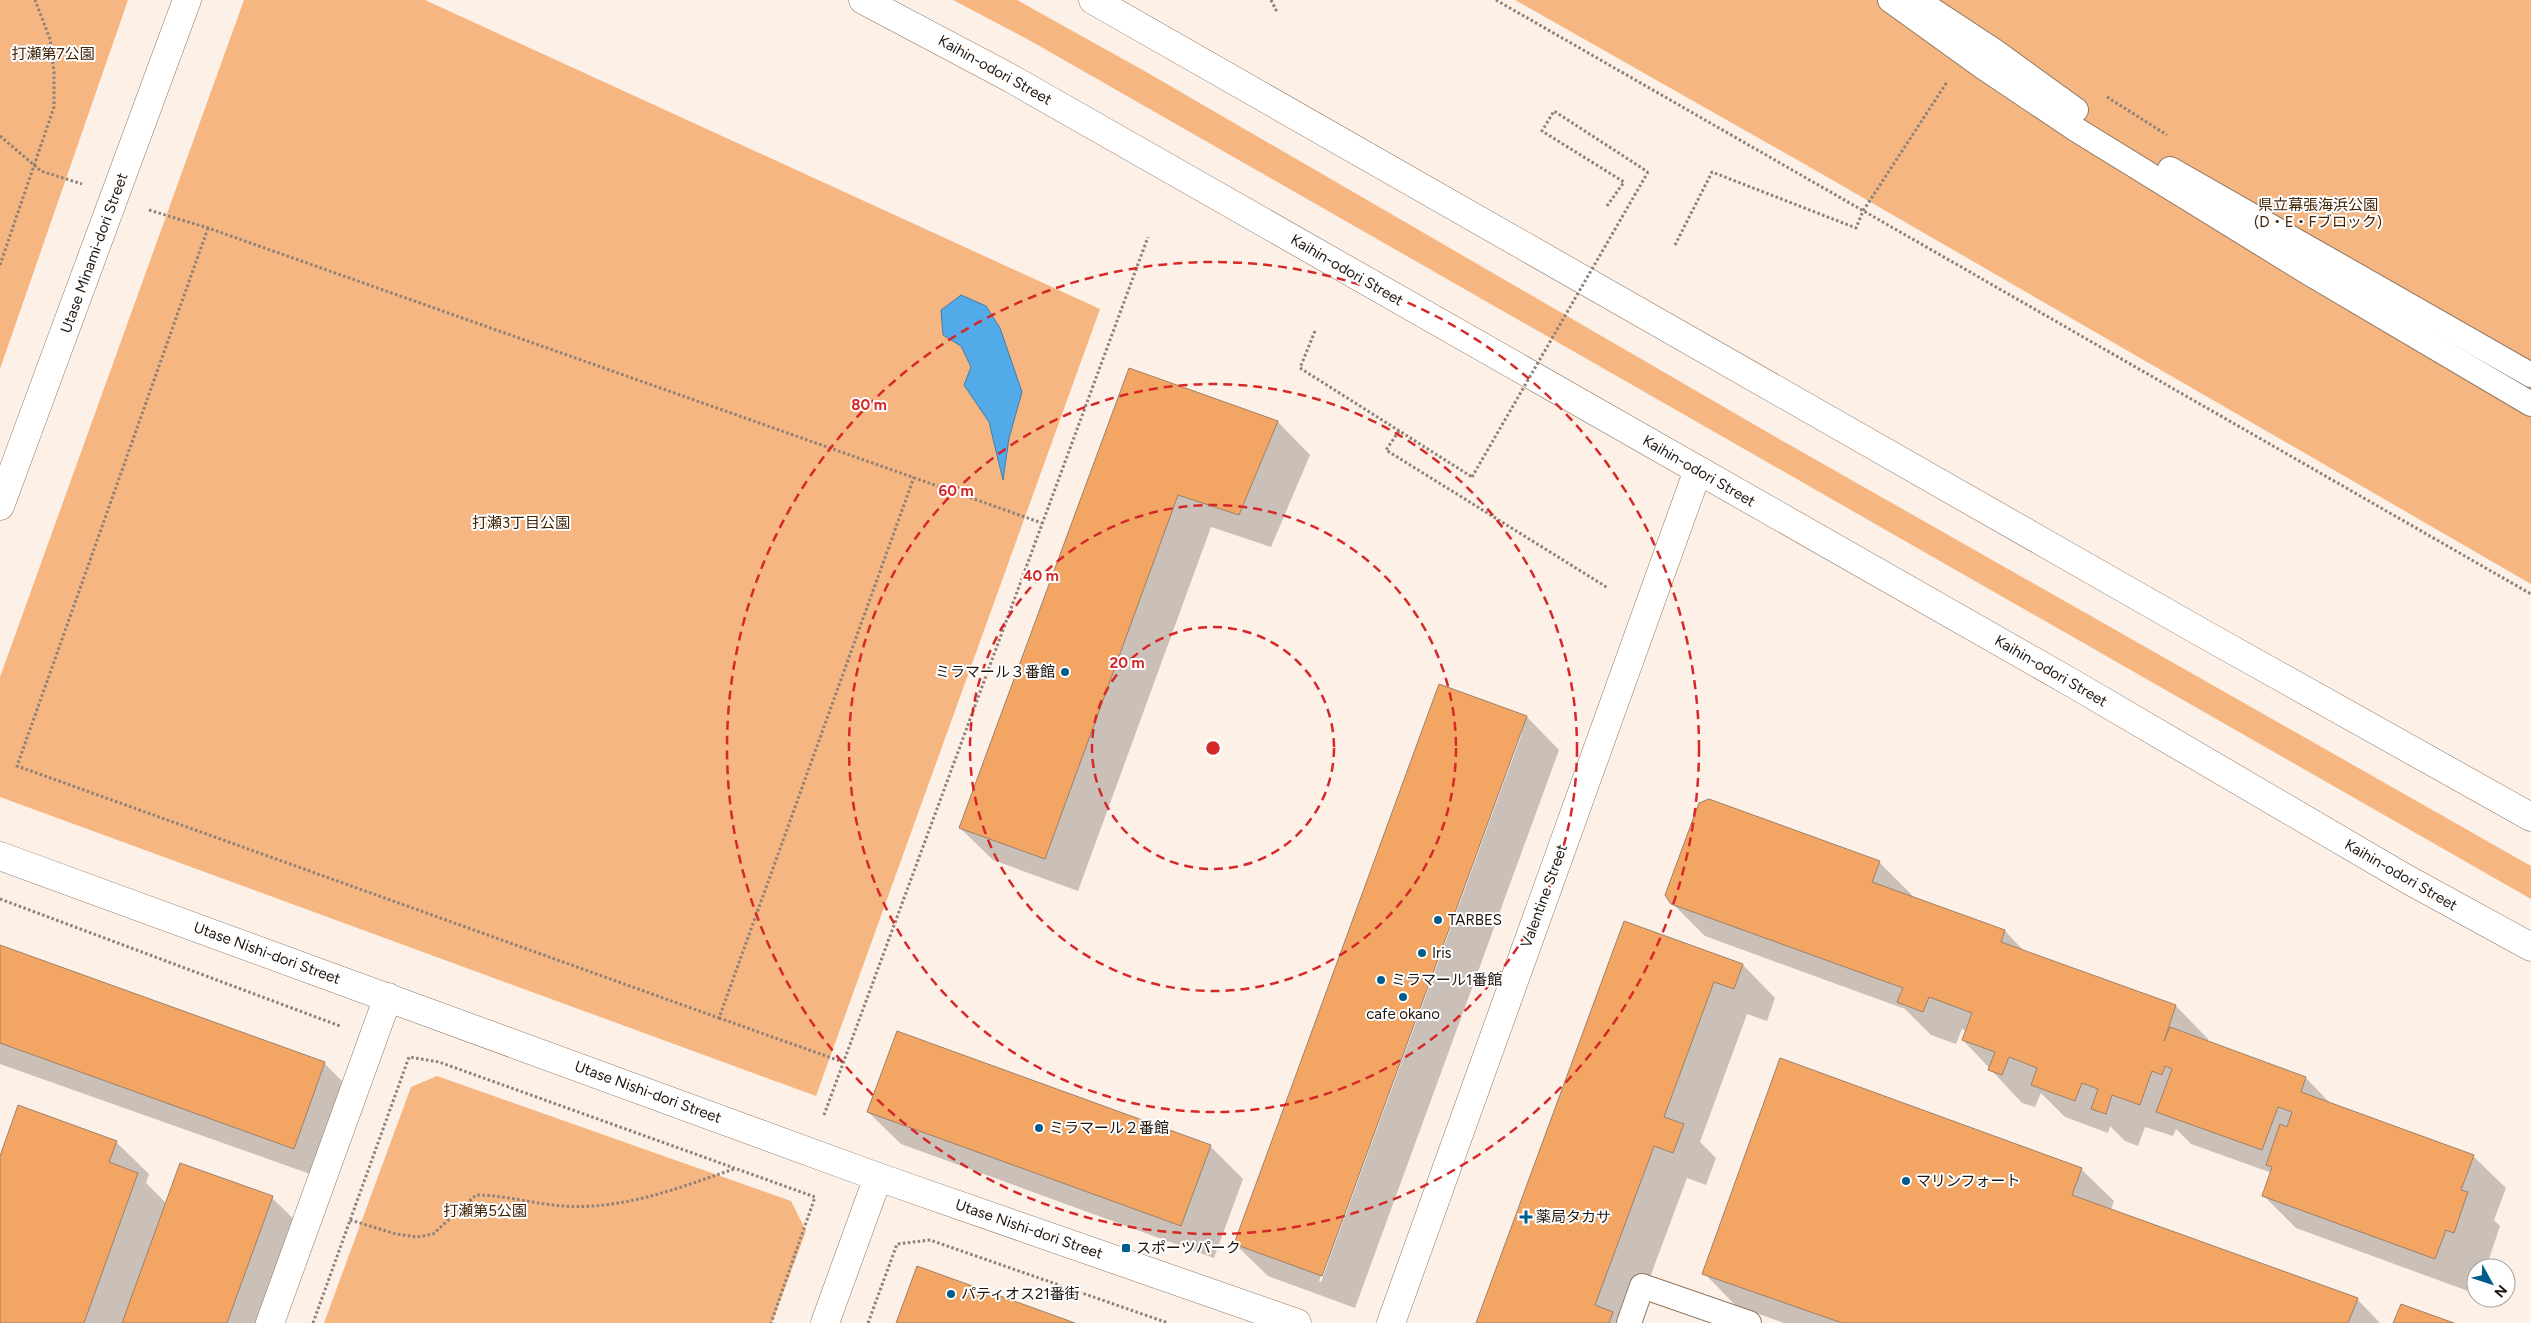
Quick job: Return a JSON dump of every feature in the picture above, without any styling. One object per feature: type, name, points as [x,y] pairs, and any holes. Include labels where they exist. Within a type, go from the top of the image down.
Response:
[{"type":"street","name":"Utase Minami-dori Street","points":[[0,506],[187,0]]},
{"type":"street","name":"Kaihin-odori Street","points":[[864,0],[1012,79],[2072,683],[2422,887],[2531,947]]},
{"type":"street","points":[[1093,0],[2196,629],[2531,817]]},
{"type":"street","name":"Valentine Street","points":[[1391,1323],[1698,470]]},
{"type":"street","name":"Utase Nishi-dori Street","points":[[0,856],[878,1176],[1297,1323]]},
{"type":"street","points":[[270,1323],[388,996]]},
{"type":"street","points":[[825,1323],[878,1176]]},
{"type":"lane","points":[[1890,0],[1983,67],[2078,130],[2309,273],[2531,404]]},
{"type":"lane","points":[[1917,0],[1993,50],[2105,132],[2531,375]]},
{"type":"lane","points":[[1629,1323],[1642,1286],[1749,1323]]},
{"type":"path","points":[[0,265],[54,107],[54,72],[50,39],[34,0]]},
{"type":"path","points":[[1271,0],[1277,12]]},
{"type":"path","points":[[1496,0],[2531,594]]},
{"type":"path","points":[[1675,246],[1712,172],[1856,228],[1863,210],[1949,78],[1965,89],[1983,67]]},
{"type":"path","points":[[1316,331],[1300,368],[1472,478],[1648,172],[1554,110],[1542,131],[1624,182],[1607,206]]},
{"type":"path","points":[[0,136],[41,171],[90,187]]},
{"type":"path","points":[[149,210],[208,228],[1042,523]]},
{"type":"path","points":[[208,228],[17,766],[843,1062]]},
{"type":"path","points":[[824,1115],[1148,237]]},
{"type":"path","points":[[1399,431],[1386,450],[1608,588]]},
{"type":"path","points":[[719,1018],[914,477]]},
{"type":"path","points":[[0,898],[340,1026],[337,1035]]},
{"type":"path","points":[[313,1323],[409,1057],[439,1062],[815,1197],[771,1323]]},
{"type":"path","points":[[350,1220],[396,1234],[416,1237],[433,1234],[476,1194],[495,1195],[514,1200],[564,1206],[623,1204],[648,1198],[734,1169]]},
{"type":"path","points":[[868,1323],[897,1244],[930,1240],[1168,1323]]},
{"type":"green space","name":"打瀬第7公園","points":[[0,0],[128,0],[0,369]]},
{"type":"green space","name":"打瀬3丁目公園","points":[[244,0],[425,0],[1100,309],[816,1096],[0,797],[0,677]]},
{"type":"green space","points":[[953,0],[1017,0],[1148,73],[1781,440],[2531,866],[2531,899],[1029,40]]},
{"type":"green space","name":"県立幕張海浜公園 (D・E・Fブロック)","points":[[1515,0],[2531,0],[2531,584],[1822,174]]},
{"type":"green space","name":"打瀬第5公園","points":[[437,1076],[791,1201],[806,1231],[772,1323],[324,1323],[411,1087]]},
{"type":"water","points":[[961,295],[986,306],[1000,328],[1022,392],[1009,438],[1003,480],[989,422],[964,385],[971,367],[961,346],[943,335],[941,310]]},
{"type":"building","name":"ミラマール３番館","points":[[1129,368],[1278,421],[1239,515],[1178,495],[1045,859],[959,828]]},
{"type":"building","name":"ミラマール1番館","points":[[1439,684],[1527,716],[1322,1276],[1234,1244]]},
{"type":"building","points":[[1709,799],[1880,861],[1872,882],[2005,930],[2001,942],[2176,1005],[2164,1041],[2170,1027],[2306,1077],[2301,1092],[2474,1155],[2461,1190],[2468,1192],[2454,1233],[2446,1230],[2435,1259],[2262,1196],[2272,1167],[2266,1165],[2280,1124],[2287,1127],[2292,1112],[2278,1107],[2262,1150],[2156,1112],[2172,1069],[2165,1066],[2162,1075],[2152,1071],[2140,1105],[2112,1095],[2106,1114],[2091,1109],[2098,1089],[2082,1083],[2075,1101],[2031,1085],[2037,1068],[2009,1057],[2002,1075],[1988,1070],[1995,1052],[1962,1040],[1972,1013],[1929,997],[1923,1012],[1897,1002],[1903,988],[1671,904],[1665,895],[1699,803]]},
{"type":"building","points":[[1624,921],[1743,964],[1734,989],[1714,982],[1664,1117],[1684,1124],[1673,1153],[1654,1146],[1595,1305],[1613,1312],[1609,1323],[1476,1323]]},
{"type":"building","points":[[0,945],[325,1062],[294,1149],[0,1043]]},
{"type":"building","name":"ミラマール２番館","points":[[897,1031],[1211,1145],[1181,1226],[867,1112]]},
{"type":"building","name":"マリンフォート","points":[[1780,1058],[2082,1168],[2072,1195],[2358,1298],[2348,1323],[1842,1323],[1702,1274]]},
{"type":"building","points":[[18,1105],[117,1141],[109,1162],[138,1173],[84,1323],[0,1323],[0,1156]]},
{"type":"building","points":[[180,1163],[273,1196],[227,1323],[122,1323]]},
{"type":"building","name":"パティオス21番街","points":[[917,1266],[1075,1323],[896,1323]]},
{"type":"building","points":[[2401,1304],[2454,1323],[2393,1323]]},
{"type":"place","name":"ミラマール３番館","points":[[1065,672]]},
{"type":"place","name":"TARBES","points":[[1438,920]]},
{"type":"place","name":"Iris","points":[[1422,953]]},
{"type":"place","name":"ミラマール1番館","points":[[1381,980]]},
{"type":"place","name":"cafe okano","points":[[1403,997]]},
{"type":"place","name":"ミラマール２番館","points":[[1039,1128]]},
{"type":"place","name":"マリンフォート","points":[[1906,1181]]},
{"type":"place","name":"薬局タカサ","points":[[1526,1217]]},
{"type":"place","name":"スポーツパーク","points":[[1126,1248]]},
{"type":"place","name":"パティオス21番街","points":[[951,1294]]}]
